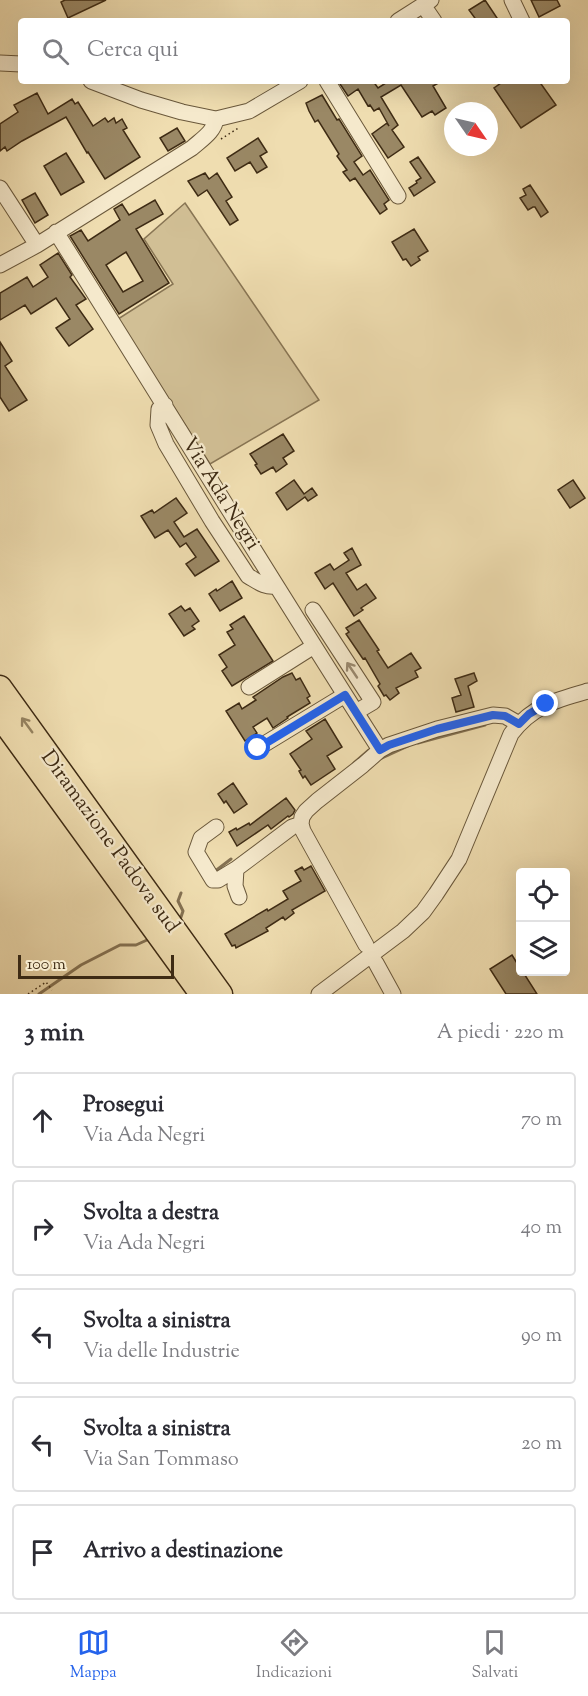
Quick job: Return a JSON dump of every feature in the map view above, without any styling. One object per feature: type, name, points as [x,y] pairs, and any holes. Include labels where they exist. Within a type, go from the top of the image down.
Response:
[{"type":"highway","name":"Diramazione Padova sud","points":[[0,687],[221,994]]},
{"type":"highway","name":"Diramazione Padova sud","points":[[0,717],[201,994]]},
{"type":"street","points":[[512,0],[521,18]]},
{"type":"street","points":[[403,18],[427,3],[433,18]]},
{"type":"street","points":[[0,63],[18,64]]},
{"type":"street","points":[[99,84],[161,106],[216,118],[249,111],[273,88],[288,84]]},
{"type":"street","points":[[329,84],[398,196]]},
{"type":"street","points":[[0,265],[37,245],[192,148],[211,132],[216,118]]},
{"type":"street","points":[[0,188],[37,245]]},
{"type":"street","name":"Via Ada Negri","points":[[56,232],[380,750]]},
{"type":"street","points":[[297,619],[320,606],[373,702],[356,712]]},
{"type":"street","points":[[249,687],[314,646]]},
{"type":"street","points":[[319,994],[403,931],[423,912],[459,859],[511,734],[519,724],[538,709],[563,698],[588,691]]},
{"type":"street","points":[[258,748],[345,695]]},
{"type":"street","points":[[366,945],[303,831],[302,817],[312,806],[389,745],[437,729],[493,715],[505,716],[519,724]]},
{"type":"street","points":[[216,827],[201,838],[196,852],[213,880],[218,880],[236,869],[292,827],[301,824]]},
{"type":"street","points":[[236,869],[235,886],[239,897]]},
{"type":"street","points":[[375,963],[393,994]]},
{"type":"path","points":[[28,994],[46,982],[52,990]]},
{"type":"shaded area","points":[[185,203],[319,400],[210,464],[118,319],[173,284],[144,239]]},
{"type":"building","points":[[65,0],[106,0],[68,18],[61,2]]},
{"type":"building","points":[[485,0],[497,18],[475,18],[469,10]]},
{"type":"building","points":[[531,0],[557,0],[560,6],[539,17]]},
{"type":"building","points":[[340,84],[375,84],[378,88],[384,84],[437,84],[433,86],[444,105],[444,109],[435,115],[432,111],[422,117],[401,85],[381,97],[398,125],[392,130],[404,147],[388,158],[372,134],[387,123],[389,126],[379,108],[374,111],[370,105],[368,106],[358,89],[348,96]]},
{"type":"building","points":[[500,84],[541,84],[556,105],[521,128],[494,88]]},
{"type":"building","points":[[37,93],[48,114],[72,99],[75,104],[78,102],[93,126],[105,118],[108,122],[114,118],[116,123],[122,119],[127,128],[123,130],[140,157],[105,179],[66,117],[7,151],[5,147],[0,151],[0,124],[18,112],[14,105]]},
{"type":"building","points":[[322,95],[362,156],[354,162],[363,175],[370,170],[389,200],[384,204],[387,209],[380,214],[355,178],[350,181],[343,172],[347,170],[337,156],[339,154],[318,120],[315,122],[309,111],[306,103]]},
{"type":"building","points":[[177,128],[185,141],[168,151],[160,138]]},
{"type":"building","points":[[258,138],[267,152],[260,156],[267,167],[257,173],[250,162],[235,171],[227,158]]},
{"type":"building","points":[[66,153],[84,182],[61,195],[44,166]]},
{"type":"building","points":[[418,157],[435,182],[414,196],[409,188],[421,178],[410,162]]},
{"type":"building","points":[[205,173],[209,179],[217,173],[232,197],[226,201],[238,220],[230,225],[207,190],[198,196],[188,181]]},
{"type":"building","points":[[530,185],[548,212],[541,217],[535,207],[528,210],[520,198],[526,195],[523,189]]},
{"type":"building","points":[[35,193],[48,215],[35,223],[22,200]]},
{"type":"building","points":[[155,200],[163,214],[136,229],[169,283],[119,314],[70,236],[81,230],[88,241],[120,220],[114,209],[122,204],[129,215]],"holes":[[[126,252],[143,281],[123,292],[106,265]]]},
{"type":"building","points":[[414,229],[428,251],[418,257],[420,260],[411,266],[406,259],[403,260],[392,242]]},
{"type":"building","points":[[58,253],[72,275],[70,277],[86,299],[76,305],[93,329],[69,346],[56,328],[70,319],[56,298],[31,314],[25,305],[0,320],[0,293],[27,277],[33,287],[48,277],[40,265]]},
{"type":"building","points":[[0,342],[12,361],[5,366],[27,400],[9,411],[0,397]]},
{"type":"building","points":[[283,434],[294,451],[283,458],[287,464],[276,472],[273,467],[261,474],[250,454]]},
{"type":"building","points":[[294,480],[304,494],[312,488],[317,495],[308,501],[305,497],[287,510],[276,493]]},
{"type":"building","points":[[573,480],[585,498],[570,508],[558,490]]},
{"type":"building","points":[[176,498],[187,513],[174,522],[184,537],[197,529],[219,561],[195,576],[186,564],[196,557],[186,543],[180,547],[168,530],[155,538],[141,516],[152,510],[154,513]]},
{"type":"building","points":[[352,548],[361,565],[346,573],[357,590],[366,584],[376,598],[354,616],[333,583],[325,589],[315,573],[330,564],[334,570],[349,560],[344,553]]},
{"type":"building","points":[[232,581],[242,598],[220,611],[209,594]]},
{"type":"building","points":[[181,606],[185,611],[190,608],[199,621],[192,626],[195,629],[184,636],[169,614]]},
{"type":"building","points":[[244,616],[273,661],[232,686],[222,671],[227,667],[219,655],[235,645],[227,632],[233,629],[230,625]]},
{"type":"building","points":[[359,620],[388,668],[411,653],[421,668],[415,671],[418,677],[396,688],[399,693],[390,700],[386,695],[384,696],[365,658],[363,659],[346,634],[349,632],[346,628]]},
{"type":"building","points":[[292,673],[296,680],[300,678],[310,696],[307,698],[310,703],[273,728],[267,718],[253,727],[257,733],[245,741],[226,711],[239,703],[242,709],[256,700],[253,697]]},
{"type":"building","points":[[474,673],[477,681],[468,686],[474,707],[456,712],[452,698],[461,695],[455,679]]},
{"type":"building","points":[[325,719],[342,747],[327,756],[335,769],[311,785],[305,776],[303,778],[299,771],[301,770],[290,754],[312,739],[306,731]]},
{"type":"building","points":[[233,783],[247,804],[234,813],[218,794]]},
{"type":"building","points":[[286,798],[295,810],[293,814],[271,829],[268,825],[237,846],[229,832],[249,823],[250,825]]},
{"type":"building","points":[[311,866],[325,891],[292,910],[294,913],[285,920],[283,917],[266,928],[268,931],[236,948],[235,945],[232,946],[225,934],[288,899],[283,891],[301,881],[295,871]]},
{"type":"building","points":[[512,955],[516,962],[516,976],[526,976],[537,994],[506,994],[490,969]]},
{"type":"waterway","points":[[418,743],[485,725]]},
{"type":"waterway","points":[[382,758],[408,746]]},
{"type":"waterway","points":[[354,763],[369,750]]},
{"type":"waterway","points":[[214,872],[231,859]]},
{"type":"waterway","points":[[181,893],[178,901],[183,911],[181,917]]},
{"type":"waterway","points":[[39,994],[81,965],[120,945],[136,945],[147,940]]},
{"type":"route","points":[[258,748],[345,695],[380,750],[437,729],[493,715],[505,716],[519,724],[529,714],[546,704]]}]
